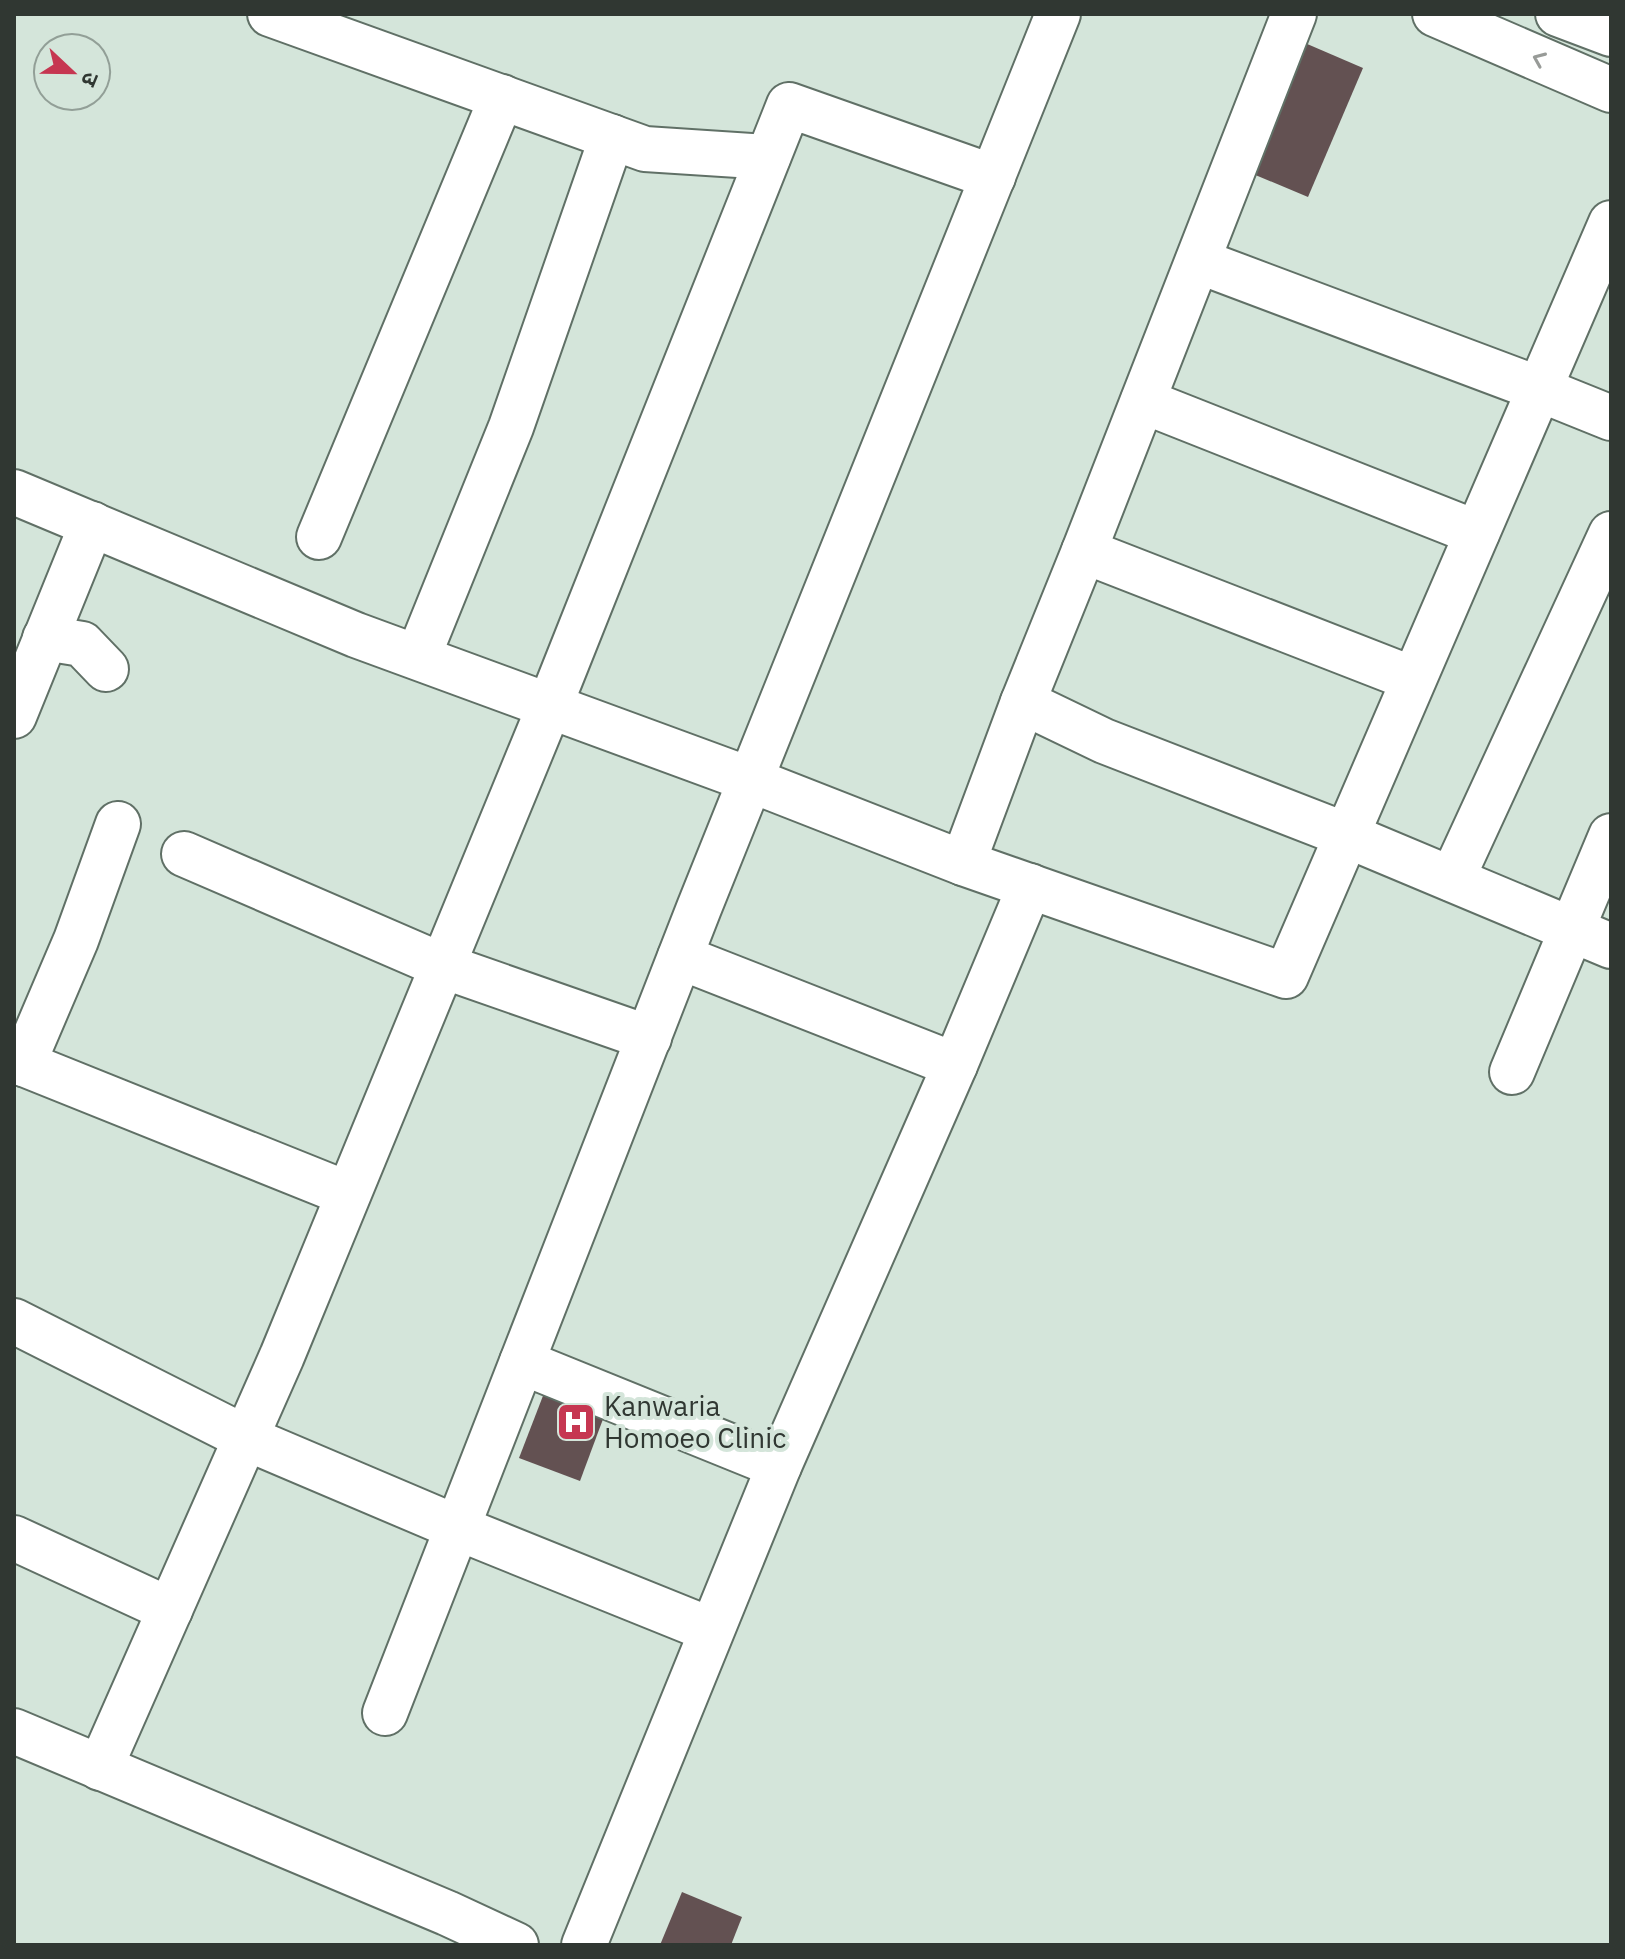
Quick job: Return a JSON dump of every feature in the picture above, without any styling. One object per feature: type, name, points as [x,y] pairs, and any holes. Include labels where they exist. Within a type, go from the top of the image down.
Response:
[{"type":"street","points":[[270,14],[645,149],[768,157]]},
{"type":"street","points":[[385,1713],[680,957],[1058,14]]},
{"type":"street","points":[[963,863],[1023,702],[1294,14]]},
{"type":"street","points":[[1435,14],[1611,90]]},
{"type":"street","points":[[1558,14],[1611,34]]},
{"type":"street","points":[[319,537],[502,97]]},
{"type":"street","points":[[100,1768],[246,1438],[443,966],[789,105],[993,177]]},
{"type":"street","points":[[418,657],[511,427],[612,137]]},
{"type":"street","points":[[14,492],[356,635],[751,780],[963,863],[1286,976],[1611,223]]},
{"type":"street","points":[[1198,261],[1611,418]]},
{"type":"street","points":[[1143,401],[1477,533]]},
{"type":"street","points":[[18,697],[92,524]]},
{"type":"street","points":[[1452,879],[1611,534]]},
{"type":"street","points":[[1084,551],[1413,679]]},
{"type":"street","points":[[45,638],[82,644],[106,669]]},
{"type":"street","points":[[1023,702],[1104,741],[1346,835],[1611,946]]},
{"type":"street","points":[[118,824],[76,940],[19,1062],[348,1194]]},
{"type":"street","points":[[1512,1072],[1611,836]]},
{"type":"street","points":[[184,854],[443,966],[649,1038]]},
{"type":"street","points":[[584,1945],[779,1466],[1030,886]]},
{"type":"street","points":[[680,957],[955,1065]]},
{"type":"street","points":[[14,1321],[246,1438],[711,1630]]},
{"type":"street","points":[[522,1362],[779,1466]]},
{"type":"street","points":[[14,1538],[170,1610]]},
{"type":"street","points":[[14,1731],[447,1913],[497,1941]]},
{"type":"building","points":[[1277,31],[1363,68],[1308,197],[1222,161]]},
{"type":"building","points":[[546,1388],[606,1411],[580,1481],[519,1458]]},
{"type":"building","points":[[682,1892],[742,1917],[731,1945],[660,1945]]},
{"type":"place","name":"Kanwaria Homoeo Clinic","points":[[576,1422]]}]
